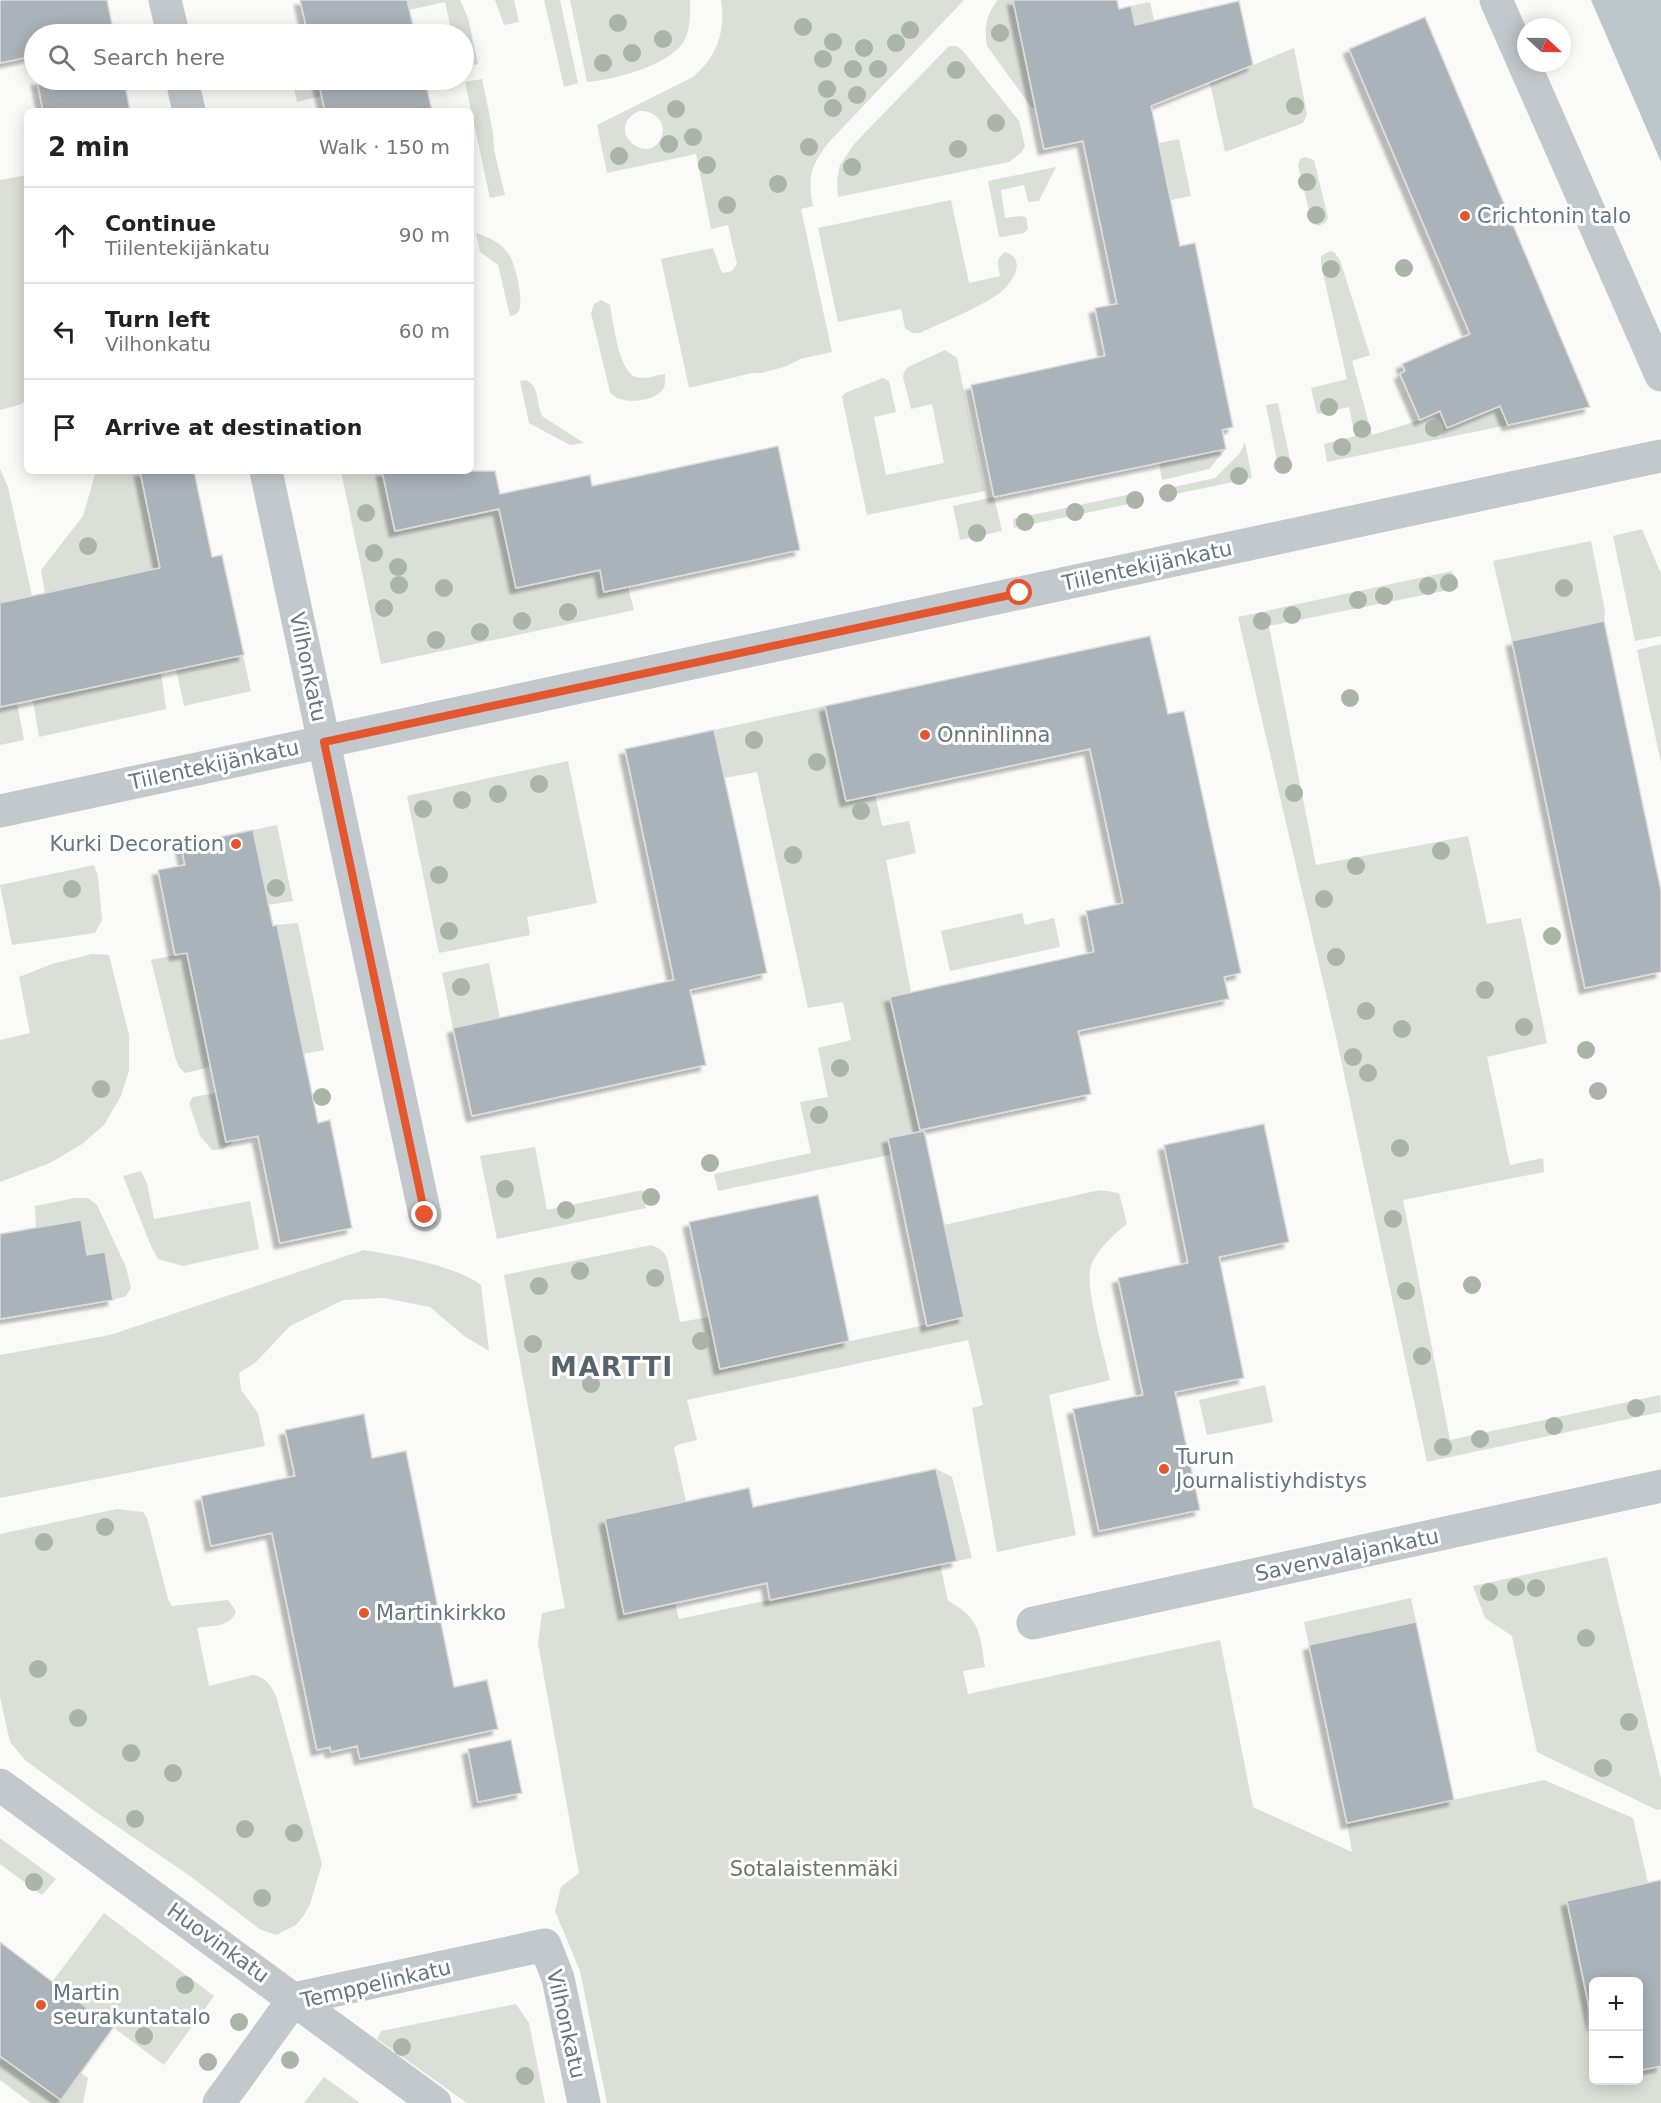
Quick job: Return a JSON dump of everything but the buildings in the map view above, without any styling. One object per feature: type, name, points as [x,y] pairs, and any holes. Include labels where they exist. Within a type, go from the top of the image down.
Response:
[{"type":"street","points":[[165,0],[171,24]]},
{"type":"street","points":[[1496,0],[1661,375]]},
{"type":"street","points":[[184,90],[188,108]]},
{"type":"street","name":"Tiilentekijänkatu","points":[[0,811],[1661,456]]},
{"type":"street","name":"Vilhonkatu","points":[[267,474],[425,1215]]},
{"type":"street","name":"Savenvalajankatu","points":[[1033,1623],[1661,1486]]},
{"type":"street","name":"Huovinkatu","points":[[0,1785],[435,2103]]},
{"type":"street","name":"Vilhonkatu","points":[[545,1945],[558,1978],[584,2103]]},
{"type":"street","name":"Temppelinkatu","points":[[219,2103],[294,1999],[545,1945]]},
{"type":"green space","points":[[407,0],[460,0],[469,24],[450,24],[445,2],[409,10]]},
{"type":"green space","points":[[495,0],[514,0],[519,22],[504,25]]},
{"type":"green space","points":[[544,0],[560,0],[578,83],[564,87]]},
{"type":"green space","points":[[570,0],[690,0],[688,32],[680,47],[657,63],[628,74],[587,82]]},
{"type":"green space","points":[[721,0],[964,0],[829,142],[814,165],[810,187],[813,206],[801,209],[832,352],[800,359],[787,366],[762,373],[752,373],[689,388],[661,259],[713,248],[721,271],[724,273],[732,271],[737,264],[728,225],[711,229],[696,154],[607,173],[597,125],[693,77],[708,61],[718,43]],"holes":[[[639,111],[645,111],[658,118],[663,127],[661,138],[655,146],[647,149],[631,142],[626,135],[625,127],[629,119]]]},
{"type":"green space","points":[[998,0],[1013,0],[1036,107],[1032,108],[987,46],[987,22]]},
{"type":"green space","points":[[1150,2],[1168,87],[1148,91],[1131,6]]},
{"type":"green space","points":[[474,46],[478,64],[474,65]]},
{"type":"green space","points":[[949,46],[957,46],[963,51],[1019,121],[1025,146],[1021,153],[1009,162],[838,197],[837,179],[840,165],[855,143]]},
{"type":"green space","points":[[1294,48],[1307,114],[1303,123],[1225,152],[1210,83]]},
{"type":"green space","points":[[482,79],[493,132],[494,150],[505,195],[490,198],[474,124],[474,108],[471,108],[467,90],[474,90],[474,80]]},
{"type":"green space","points":[[294,90],[320,90],[321,96],[297,102]]},
{"type":"green space","points":[[1179,139],[1191,196],[1171,200],[1159,143]]},
{"type":"green space","points":[[1305,157],[1314,160],[1328,218],[1325,223],[1318,226],[1312,223],[1298,165],[1300,159]]},
{"type":"green space","points":[[1056,167],[1039,201],[1028,202],[1024,185],[1001,190],[1005,218],[1026,217],[1028,229],[1024,233],[999,236],[988,181]]},
{"type":"green space","points":[[24,176],[24,402],[0,410],[0,180]]},
{"type":"green space","points":[[951,200],[969,283],[1000,276],[998,260],[1005,252],[1012,255],[1017,266],[1008,285],[979,306],[920,333],[912,333],[905,328],[901,309],[838,322],[818,228]]},
{"type":"green space","points":[[476,233],[498,243],[511,258],[520,292],[520,307],[515,315],[510,316],[498,265],[480,252]]},
{"type":"green space","points":[[1330,251],[1334,252],[1340,260],[1370,355],[1352,361],[1372,435],[1420,420],[1440,411],[1447,427],[1500,406],[1508,425],[1327,462],[1324,444],[1355,436],[1349,407],[1317,414],[1311,388],[1347,379],[1321,264],[1321,256]]},
{"type":"green space","points":[[601,300],[610,305],[621,357],[630,373],[643,378],[665,374],[663,389],[653,397],[629,401],[610,392],[591,313],[594,304]]},
{"type":"green space","points":[[945,350],[957,358],[985,491],[867,515],[842,397],[845,393],[883,378],[889,381],[896,412],[874,417],[886,475],[944,463],[932,404],[911,409],[903,377],[908,367]]},
{"type":"green space","points":[[520,381],[530,382],[535,390],[542,416],[584,443],[570,445],[529,423]]},
{"type":"green space","points":[[1278,403],[1292,469],[1279,471],[1266,405]]},
{"type":"green space","points":[[1245,442],[1252,478],[1166,496],[1164,489],[1215,478],[1240,453]]},
{"type":"green space","points":[[1226,449],[1209,469],[1162,480],[1159,462]]},
{"type":"green space","points":[[0,469],[8,487],[32,596],[0,603]]},
{"type":"green space","points":[[95,474],[141,474],[155,544],[207,533],[212,557],[45,593],[41,570],[83,516]]},
{"type":"green space","points":[[342,474],[383,474],[395,531],[499,509],[516,588],[600,570],[604,591],[628,587],[634,610],[381,664]]},
{"type":"green space","points":[[1141,492],[1143,501],[1014,528],[1013,519]]},
{"type":"green space","points":[[994,497],[1002,531],[960,540],[953,506]]},
{"type":"green space","points":[[1642,529],[1661,574],[1661,636],[1635,641],[1613,536]]},
{"type":"green space","points":[[1591,541],[1605,611],[1604,621],[1512,641],[1493,561]]},
{"type":"green space","points":[[1452,571],[1459,588],[1269,626],[1316,865],[1468,836],[1487,924],[1521,918],[1547,1043],[1487,1057],[1510,1165],[1543,1158],[1544,1172],[1403,1200],[1450,1440],[1660,1395],[1661,1412],[1427,1462],[1337,1041],[1238,617]]},
{"type":"green space","points":[[1661,644],[1661,763],[1637,650]]},
{"type":"green space","points":[[243,655],[251,691],[184,706],[176,669]]},
{"type":"green space","points":[[161,673],[166,709],[39,737],[33,700]]},
{"type":"green space","points":[[17,703],[24,740],[0,745],[0,707]]},
{"type":"green space","points":[[825,706],[846,801],[875,795],[882,826],[909,821],[916,853],[886,860],[911,992],[890,997],[920,1130],[924,1129],[927,1147],[718,1191],[714,1174],[811,1153],[800,1102],[828,1097],[818,1048],[851,1040],[843,1002],[808,1008],[757,772],[724,778],[714,730]]},
{"type":"green space","points":[[568,761],[597,903],[527,917],[530,935],[439,953],[407,796]]},
{"type":"green space","points":[[277,825],[293,901],[268,905],[253,830]]},
{"type":"green space","points":[[94,865],[98,876],[102,920],[95,933],[12,945],[0,885]]},
{"type":"green space","points":[[1022,913],[1025,925],[1054,918],[1060,947],[950,971],[941,931]]},
{"type":"green space","points":[[298,923],[324,1050],[303,1054],[277,925]]},
{"type":"green space","points":[[187,953],[210,1067],[185,1073],[179,1067],[175,1057],[151,960]]},
{"type":"green space","points":[[92,954],[109,955],[129,1035],[129,1070],[121,1096],[104,1125],[82,1144],[50,1163],[0,1182],[0,1040],[30,1033],[19,977],[52,964]]},
{"type":"green space","points":[[489,963],[500,1018],[453,1028],[442,973]]},
{"type":"green space","points":[[216,1093],[226,1141],[235,1140],[224,1149],[212,1150],[200,1136],[189,1103],[193,1097]]},
{"type":"green space","points":[[535,1147],[547,1210],[643,1190],[646,1208],[497,1239],[480,1156]]},
{"type":"green space","points":[[141,1171],[147,1183],[154,1219],[250,1201],[259,1249],[183,1266],[158,1259],[123,1176]]},
{"type":"green space","name":"Sotalaistenmäki","points":[[1100,1190],[1119,1193],[1127,1224],[1101,1248],[1091,1266],[1090,1275],[1090,1289],[1110,1380],[1049,1395],[1076,1535],[997,1552],[972,1408],[983,1405],[968,1340],[687,1400],[697,1440],[677,1445],[674,1448],[686,1502],[605,1520],[624,1614],[675,1603],[679,1619],[940,1564],[948,1601],[959,1607],[973,1621],[982,1646],[985,1667],[963,1671],[968,1694],[1220,1640],[1253,1807],[1352,1852],[1347,1823],[1544,1780],[1633,1818],[1648,1883],[1567,1901],[1589,2007],[1589,2085],[1643,2085],[1643,2070],[1661,2066],[1661,2103],[607,2103],[580,1971],[555,1911],[561,1887],[579,1873],[538,1643],[542,1613],[565,1608],[504,1275],[651,1245],[656,1247],[667,1258],[680,1322],[709,1317],[720,1369],[963,1317],[944,1225]]},
{"type":"green space","points":[[75,1198],[88,1198],[97,1205],[126,1267],[131,1288],[126,1296],[113,1300],[105,1252],[87,1255],[81,1220],[36,1228],[35,1206]]},
{"type":"green space","points":[[364,1250],[442,1267],[481,1285],[489,1351],[464,1336],[430,1307],[384,1298],[343,1300],[290,1326],[255,1363],[239,1373],[241,1390],[258,1413],[265,1446],[0,1498],[0,1355],[110,1335]]},
{"type":"green space","points":[[1265,1385],[1273,1422],[1207,1435],[1199,1400]]},
{"type":"green space","points":[[936,1469],[952,1477],[972,1558],[957,1561]]},
{"type":"green space","points":[[117,1509],[143,1512],[147,1518],[168,1599],[172,1606],[228,1600],[236,1611],[234,1616],[225,1623],[197,1628],[209,1686],[253,1675],[268,1682],[276,1696],[322,1864],[310,1904],[304,1915],[296,1925],[276,1935],[261,1930],[190,1876],[96,1812],[25,1760],[10,1742],[0,1697],[0,1534]]},
{"type":"green space","points":[[1607,1557],[1661,1779],[1661,1809],[1657,1810],[1537,1752],[1512,1636],[1485,1618],[1473,1586]]},
{"type":"green space","points":[[1411,1598],[1416,1622],[1309,1645],[1304,1622]]},
{"type":"green space","points":[[0,1838],[56,1879],[42,1895],[0,1864]]},
{"type":"green space","points":[[104,1913],[214,1996],[164,2065],[52,1982]]},
{"type":"green space","points":[[516,2004],[529,2023],[545,2103],[467,2103],[377,2039],[381,2031]]},
{"type":"green space","points":[[3,2058],[60,2100],[81,2073],[88,2078],[83,2103],[31,2103],[0,2080],[0,2061]]},
{"type":"green space","points":[[324,2077],[360,2103],[304,2103]]},
{"type":"shaded area","points":[[1591,0],[1661,0],[1661,162]]},
{"type":"place","name":"Crichtonin talo","points":[[1465,216]]},
{"type":"place","name":"Onninlinna","points":[[925,735]]},
{"type":"place","name":"Kurki Decoration","points":[[236,844]]},
{"type":"place","name":"Turun Journalistiyhdistys","points":[[1164,1469]]},
{"type":"place","name":"Martinkirkko","points":[[364,1613]]},
{"type":"place","name":"Martin seurakuntatalo","points":[[41,2005]]},
{"type":"district","name":"MARTTI","points":[[612,1366]]},
{"type":"route","points":[[425,1215],[324,742],[1020,593]]}]
